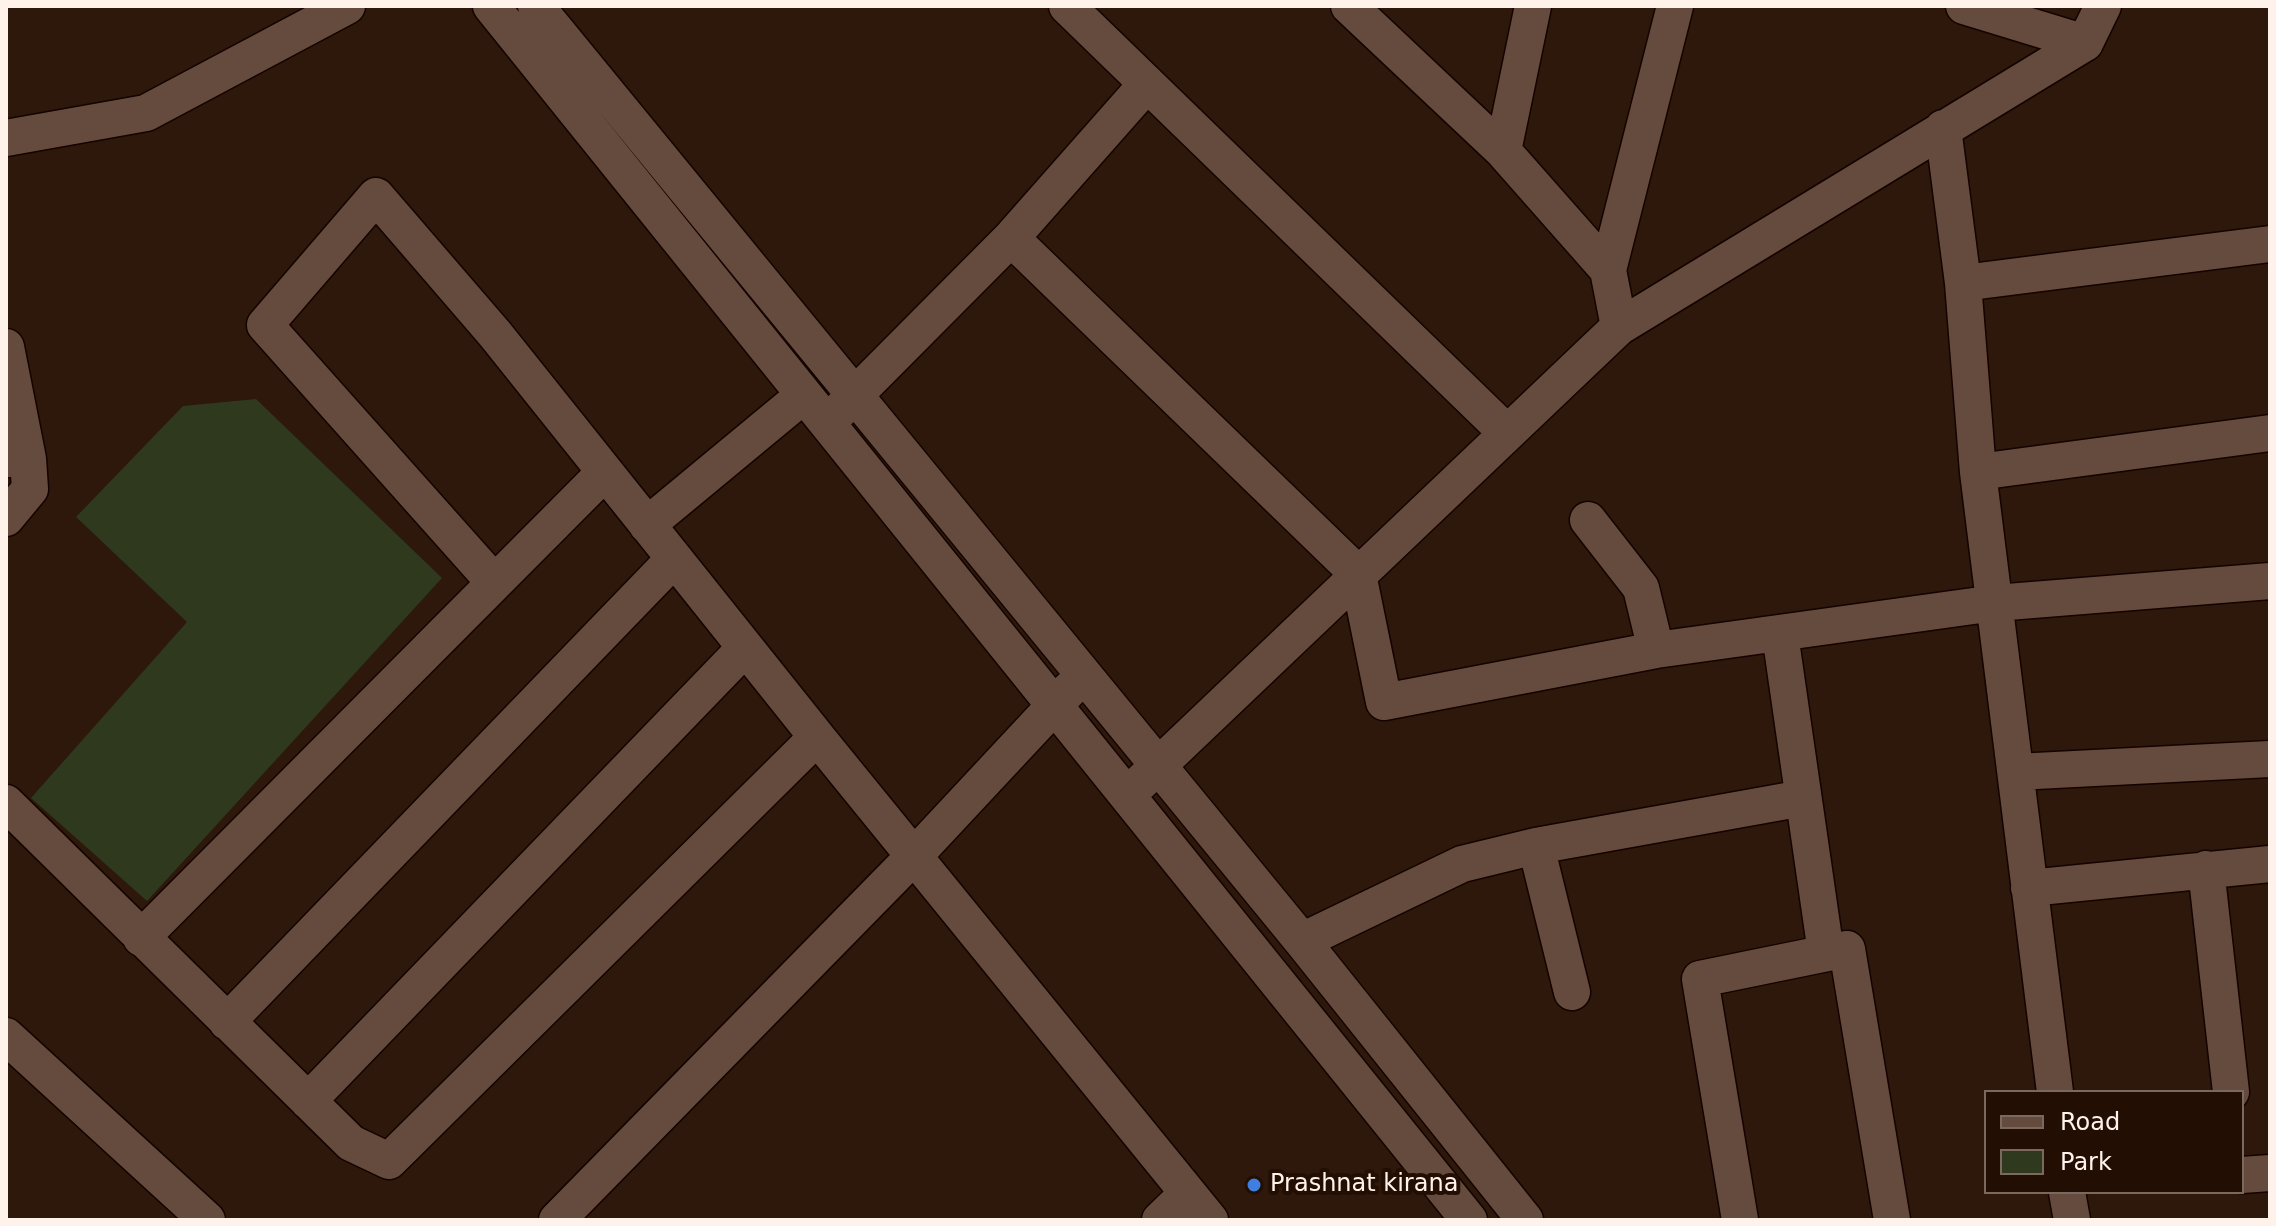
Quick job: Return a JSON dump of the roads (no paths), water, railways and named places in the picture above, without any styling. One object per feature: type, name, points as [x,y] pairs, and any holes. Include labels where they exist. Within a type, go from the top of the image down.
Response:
[{"type":"street","points":[[6,138],[146,113],[347,6]]},
{"type":"street","points":[[491,6],[1469,1220]]},
{"type":"street","points":[[536,6],[854,398],[1302,941],[1525,1220]]},
{"type":"street","points":[[1067,6],[1507,433]]},
{"type":"street","points":[[1349,6],[1503,151],[1608,270]]},
{"type":"street","points":[[1503,151],[1533,6]]},
{"type":"street","points":[[1619,327],[1608,270],[1675,6]]},
{"type":"street","points":[[1964,6],[2085,43]]},
{"type":"street","points":[[1127,794],[1619,327],[2085,43],[2103,6]]},
{"type":"street","points":[[647,525],[815,408],[854,398],[1011,238],[1146,85]]},
{"type":"street","points":[[1943,128],[1963,283],[1978,472],[2055,1090]]},
{"type":"street","points":[[494,582],[265,325],[376,196],[495,334],[745,648],[1199,1206],[1160,1220]]},
{"type":"street","points":[[1011,238],[1358,574],[1384,702],[1656,650],[1995,603],[2270,581]]},
{"type":"street","points":[[1963,283],[2270,244]]},
{"type":"street","points":[[6,347],[17,459],[30,489],[6,518]]},
{"type":"street","points":[[1978,472],[2270,433]]},
{"type":"street","points":[[141,938],[605,472]]},
{"type":"street","points":[[1588,520],[1641,588],[1656,650]]},
{"type":"street","points":[[227,1022],[674,559]]},
{"type":"street","points":[[1780,634],[1826,953]]},
{"type":"street","points":[[308,1101],[745,648]]},
{"type":"street","points":[[557,1220],[915,855],[1053,704],[1084,675]]},
{"type":"street","points":[[6,803],[351,1143],[389,1161],[817,737]]},
{"type":"street","points":[[2016,772],[2270,759]]},
{"type":"street","points":[[1302,941],[1462,864],[1536,846],[1803,798]]},
{"type":"street","points":[[1536,846],[1572,992]]},
{"type":"street","points":[[2029,888],[2270,864]]},
{"type":"street","points":[[2206,869],[2231,1090]]},
{"type":"street","points":[[1740,1220],[1700,979],[1847,949],[1892,1220]]},
{"type":"street","points":[[6,1036],[207,1220]]},
{"type":"street","points":[[2244,1175],[2270,1173]]},
{"type":"place","name":"Prashnat kirana","points":[[1254,1185]]}]
